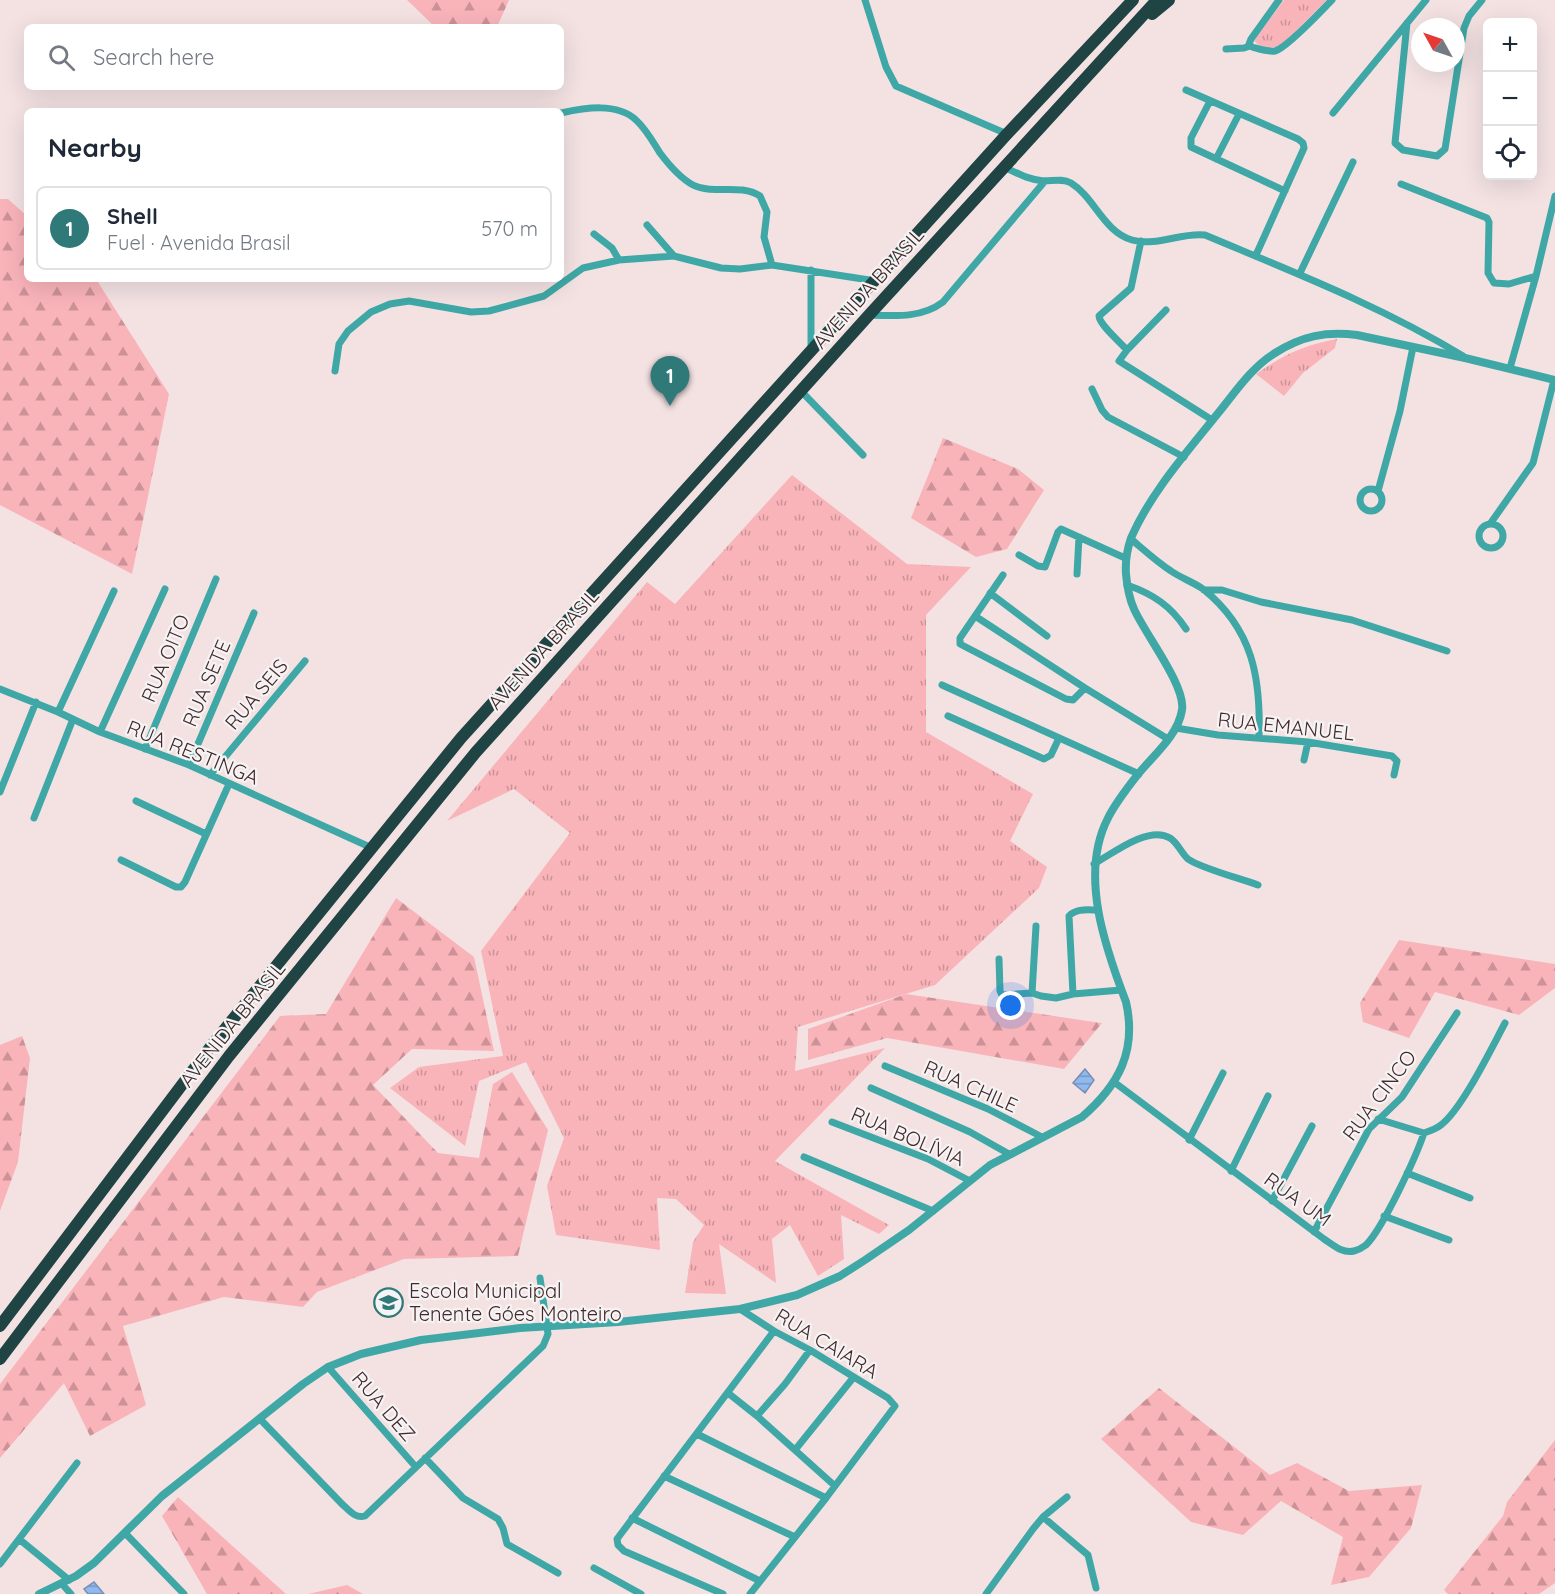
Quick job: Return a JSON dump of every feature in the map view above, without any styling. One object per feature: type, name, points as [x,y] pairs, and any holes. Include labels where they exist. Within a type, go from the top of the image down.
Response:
[{"type":"highway","points":[[1102,34],[1126,0]]},
{"type":"highway","name":"AVENIDA BRASIL","points":[[0,1326],[212,1045],[461,738],[1007,134],[1133,0]]},
{"type":"highway","name":"AVENIDA BRASIL","points":[[0,1359],[229,1056],[476,752],[869,315],[1157,0]]},
{"type":"highway","points":[[1124,38],[1169,0]]},
{"type":"street","points":[[865,0],[893,82],[904,91],[1007,134]]},
{"type":"street","points":[[1251,47],[1251,39],[1279,0]]},
{"type":"street","points":[[1226,49],[1251,47],[1277,51],[1332,0]]},
{"type":"street","points":[[1333,113],[1426,0]]},
{"type":"street","points":[[1407,23],[1395,143],[1403,150],[1437,156],[1445,149],[1462,34],[1469,16],[1482,0]]},
{"type":"street","points":[[1186,90],[1303,143],[1304,148],[1256,255]]},
{"type":"street","points":[[1210,101],[1191,138],[1191,147],[1285,191]]},
{"type":"street","points":[[564,113],[618,109],[638,122],[668,163],[691,184],[700,188],[744,190],[760,196],[767,212],[764,237],[772,265]]},
{"type":"street","points":[[1216,159],[1239,114]]},
{"type":"street","points":[[1300,273],[1353,162]]},
{"type":"street","points":[[1004,167],[1031,179],[1070,182],[1112,227],[1129,239],[1161,241],[1189,235],[1206,235],[1300,273],[1409,324],[1465,358]]},
{"type":"street","points":[[869,315],[911,315],[935,309],[1045,181]]},
{"type":"street","points":[[1401,183],[1487,218],[1489,222],[1488,273],[1494,284],[1509,284],[1536,276]]},
{"type":"street","points":[[1510,368],[1536,276],[1555,196]]},
{"type":"street","points":[[647,225],[674,256]]},
{"type":"street","points":[[594,234],[612,248],[619,260]]},
{"type":"street","points":[[1127,350],[1098,320],[1101,313],[1131,288],[1141,241]]},
{"type":"street","points":[[564,282],[583,268],[619,260],[674,256],[730,269],[772,265],[876,281]]},
{"type":"street","name":"AVENIDA BRASIL","points":[[810,270],[811,352]]},
{"type":"street","points":[[335,371],[339,344],[348,331],[371,312],[390,303],[417,302],[471,312],[489,311],[544,296],[564,282]]},
{"type":"street","points":[[1166,310],[1127,350],[1120,359],[1120,363],[1212,420]]},
{"type":"street","points":[[39,1594],[65,1582],[94,1563],[162,1496],[303,1383],[328,1367],[361,1354],[421,1340],[520,1328],[618,1322],[740,1309],[797,1295],[840,1276],[909,1230],[970,1181],[1009,1154],[1066,1127],[1095,1106],[1114,1082],[1125,1060],[1130,1034],[1129,1017],[1098,910],[1094,864],[1099,840],[1107,818],[1138,774],[1176,728],[1182,707],[1180,691],[1134,609],[1127,585],[1125,558],[1131,539],[1146,510],[1184,457],[1243,381],[1272,355],[1303,338],[1339,333],[1375,338],[1555,380],[1533,463],[1490,524]]},
{"type":"street","points":[[1378,491],[1408,377],[1413,347]]},
{"type":"street","points":[[1092,389],[1108,417],[1184,457]]},
{"type":"street","points":[[801,392],[863,455]]},
{"type":"street","points":[[1019,555],[1038,566],[1045,567],[1058,532],[1062,529],[1125,558]]},
{"type":"street","points":[[1077,574],[1079,537]]},
{"type":"street","points":[[1131,539],[1167,569],[1204,590],[1234,620],[1243,633],[1252,657],[1260,711],[1259,738]]},
{"type":"street","points":[[1003,575],[960,638],[960,644],[1066,699],[1074,700],[1085,688]]},
{"type":"street","name":"RUA OITO","points":[[145,749],[216,579]]},
{"type":"street","points":[[1127,585],[1161,600],[1178,616],[1186,629]]},
{"type":"street","points":[[100,732],[165,589]]},
{"type":"street","points":[[1204,590],[1222,590],[1261,602],[1352,620],[1447,651]]},
{"type":"street","points":[[58,712],[114,591]]},
{"type":"street","points":[[990,593],[1047,636]]},
{"type":"street","name":"RUA SETE","points":[[189,765],[254,613]]},
{"type":"street","points":[[975,616],[1168,739]]},
{"type":"street","name":"RUA SEIS","points":[[210,775],[305,661]]},
{"type":"street","points":[[942,686],[1138,774]]},
{"type":"street","name":"RUA RESTINGA","points":[[0,688],[100,732],[189,765],[372,848]]},
{"type":"street","points":[[0,792],[36,702]]},
{"type":"street","points":[[948,716],[1044,759],[1051,755],[1059,738]]},
{"type":"street","points":[[34,818],[73,719]]},
{"type":"street","name":"RUA EMANUEL","points":[[1176,728],[1203,734],[1308,742],[1392,756],[1397,761],[1394,776]]},
{"type":"street","points":[[1304,760],[1308,742]]},
{"type":"street","points":[[121,860],[179,887],[184,882],[230,784]]},
{"type":"street","points":[[136,801],[206,834]]},
{"type":"street","points":[[1094,864],[1150,834],[1155,834],[1171,839],[1189,860],[1258,885]]},
{"type":"street","points":[[1073,994],[1069,916],[1072,912],[1098,910]]},
{"type":"street","points":[[1032,993],[1036,926]]},
{"type":"street","points":[[999,959],[1002,994],[1032,993],[1056,998],[1073,994],[1121,990]]},
{"type":"street","name":"RUA CINCO","points":[[1314,1232],[1369,1129],[1402,1097],[1457,1013]]},
{"type":"street","points":[[1378,1119],[1424,1133],[1441,1125],[1451,1116],[1505,1023]]},
{"type":"street","name":"RUA CHILE","points":[[885,1066],[988,1109],[1042,1137]]},
{"type":"street","points":[[1189,1140],[1224,1073]]},
{"type":"street","name":"RUA UM","points":[[1114,1082],[1314,1232],[1338,1248],[1350,1252],[1366,1244],[1384,1216],[1407,1173],[1424,1133]]},
{"type":"street","points":[[871,1088],[970,1132],[1009,1154]]},
{"type":"street","points":[[1232,1171],[1268,1096]]},
{"type":"street","name":"RUA BOLÍVIA","points":[[832,1122],[928,1159],[970,1181]]},
{"type":"street","points":[[1272,1201],[1312,1126]]},
{"type":"street","points":[[804,1156],[933,1211]]},
{"type":"street","points":[[1407,1173],[1470,1198]]},
{"type":"street","points":[[1384,1216],[1449,1240]]},
{"type":"street","points":[[260,1419],[342,1504],[359,1517],[371,1511],[415,1466],[540,1350],[548,1337],[540,1278]]},
{"type":"street","name":"RUA CAIARA","points":[[740,1309],[888,1398],[895,1406],[835,1486]]},
{"type":"street","points":[[723,1594],[620,1548],[617,1539],[774,1331]]},
{"type":"street","points":[[757,1416],[810,1350]]},
{"type":"street","name":"RUA DEZ","points":[[328,1367],[415,1466]]},
{"type":"street","points":[[795,1450],[853,1378]]},
{"type":"street","points":[[728,1393],[835,1486],[750,1594]]},
{"type":"street","points":[[697,1434],[826,1498]]},
{"type":"street","points":[[425,1458],[463,1498],[498,1519],[507,1544],[558,1573]]},
{"type":"street","points":[[0,1564],[76,1463]]},
{"type":"street","points":[[664,1476],[795,1537]]},
{"type":"street","points":[[986,1594],[1043,1517],[1067,1497]]},
{"type":"street","points":[[1043,1517],[1088,1555],[1096,1588]]},
{"type":"street","points":[[632,1518],[760,1581]]},
{"type":"street","points":[[125,1533],[184,1594]]},
{"type":"street","points":[[19,1539],[65,1582],[70,1594]]},
{"type":"street","points":[[594,1569],[641,1594]]},
{"type":"green space","points":[[407,0],[509,0],[498,24],[432,24]]},
{"type":"green space","points":[[1284,0],[1327,0],[1284,43],[1272,48],[1261,46],[1254,41]]},
{"type":"green space","points":[[0,199],[8,199],[24,213],[24,282],[98,282],[169,394],[132,574],[0,505]]},
{"type":"green space","points":[[1337,339],[1335,348],[1303,373],[1284,396],[1256,374],[1294,352],[1314,344]]},
{"type":"green space","points":[[943,438],[1018,469],[1044,490],[1007,549],[976,557],[911,518]]},
{"type":"green space","points":[[792,475],[907,564],[971,567],[926,615],[926,732],[1033,794],[1010,841],[1047,867],[1039,888],[935,985],[798,1027],[795,1071],[885,1048],[775,1161],[889,1225],[879,1234],[841,1215],[844,1259],[818,1276],[790,1225],[772,1239],[776,1283],[719,1244],[726,1294],[685,1293],[693,1242],[704,1225],[676,1199],[657,1198],[660,1250],[556,1235],[547,1186],[564,1138],[526,1062],[479,1081],[465,1146],[390,1088],[419,1067],[503,1056],[481,951],[570,833],[514,789],[447,821],[647,582],[675,604]]},
{"type":"green space","points":[[396,898],[474,957],[494,1051],[412,1049],[373,1085],[438,1153],[479,1158],[493,1084],[512,1072],[548,1130],[518,1256],[404,1259],[317,1292],[303,1307],[224,1297],[123,1326],[146,1405],[90,1436],[64,1383],[0,1458],[0,1384],[280,1016],[326,1014]]},
{"type":"green space","points":[[1399,940],[1555,964],[1555,988],[1519,1015],[1435,992],[1409,1038],[1363,1022],[1360,1003]]},
{"type":"green space","points":[[906,994],[1102,1023],[1064,1069],[887,1038],[808,1060],[808,1029]]},
{"type":"green space","points":[[22,1036],[30,1058],[18,1162],[0,1211],[0,1045]]},
{"type":"green space","points":[[1159,1388],[1270,1475],[1297,1463],[1349,1491],[1422,1485],[1411,1528],[1369,1577],[1331,1585],[1343,1537],[1281,1501],[1243,1535],[1191,1522],[1101,1439]]},
{"type":"green space","points":[[1555,1440],[1555,1583],[1539,1594],[1448,1594],[1444,1590],[1503,1516],[1507,1502]]},
{"type":"green space","points":[[178,1497],[286,1594],[207,1594],[162,1516]]},
{"type":"green space","points":[[347,1585],[363,1594],[308,1594]]},
{"type":"water","points":[[1085,1069],[1094,1080],[1085,1093],[1073,1083]]},
{"type":"water","points":[[94,1582],[104,1594],[88,1594],[84,1589]]},
{"type":"place","name":"Shell","points":[[670,406]]},
{"type":"place","name":"Escola Municipal Tenente Góes Monteiro","points":[[388,1302]]}]
